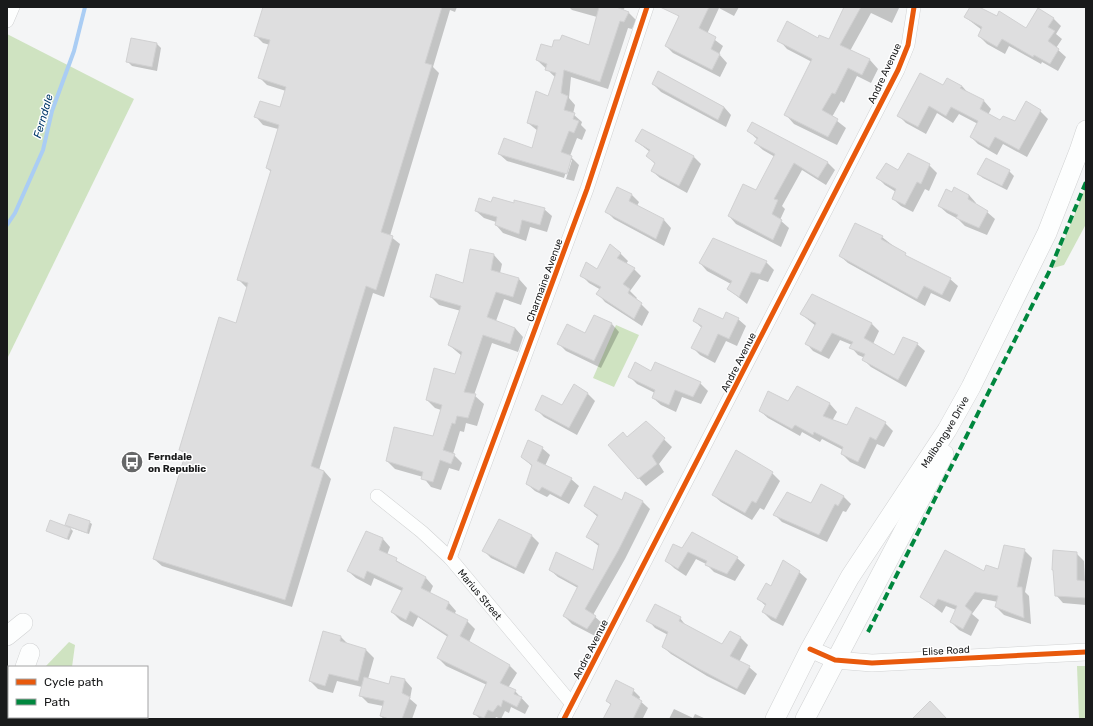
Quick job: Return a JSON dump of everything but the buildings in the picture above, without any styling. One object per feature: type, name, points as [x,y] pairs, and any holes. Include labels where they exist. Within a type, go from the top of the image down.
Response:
[{"type":"main road","name":"Malibongwe Drive","points":[[774,719],[810,649],[850,577],[915,480],[960,408],[1047,233],[1086,130]]},
{"type":"main road","name":"Malibongwe Drive","points":[[805,719],[835,660],[928,488],[1021,305],[1053,238],[1086,152]]},
{"type":"main road","points":[[7,636],[23,624]]},
{"type":"street","points":[[7,21],[14,7]]},
{"type":"street","name":"Charmaine Avenue","points":[[450,558],[587,189],[647,7]]},
{"type":"street","name":"Andre Avenue","points":[[564,719],[898,70],[908,45],[914,7]]},
{"type":"street","name":"Marius Street","points":[[377,496],[422,532],[450,558],[572,704]]},
{"type":"street","name":"Elise Road","points":[[810,649],[835,660],[872,663],[1086,652]]},
{"type":"green space","points":[[7,34],[134,99],[7,359]]},
{"type":"green space","points":[[1086,186],[1086,224],[1064,265],[1053,268]]},
{"type":"green space","points":[[616,325],[639,335],[614,387],[593,378]]},
{"type":"green space","points":[[69,642],[75,645],[72,666],[46,666]]},
{"type":"green space","points":[[1077,666],[1086,666],[1086,719],[1079,719]]},
{"type":"green space","points":[[13,718],[70,718],[70,719]]},
{"type":"waterway","name":"Ferndale","points":[[7,225],[15,213],[43,150],[52,111],[74,51],[85,7]]},
{"type":"marked path","points":[[868,632],[1049,272],[1086,182]]},
{"type":"cycle path","points":[[450,558],[587,189],[647,7]]},
{"type":"cycle path","points":[[564,719],[898,70],[908,45],[914,7]]},
{"type":"cycle path","points":[[810,649],[835,660],[872,663],[1086,652]]},
{"type":"place","name":"Ferndale on Republic","points":[[132,462]]}]
